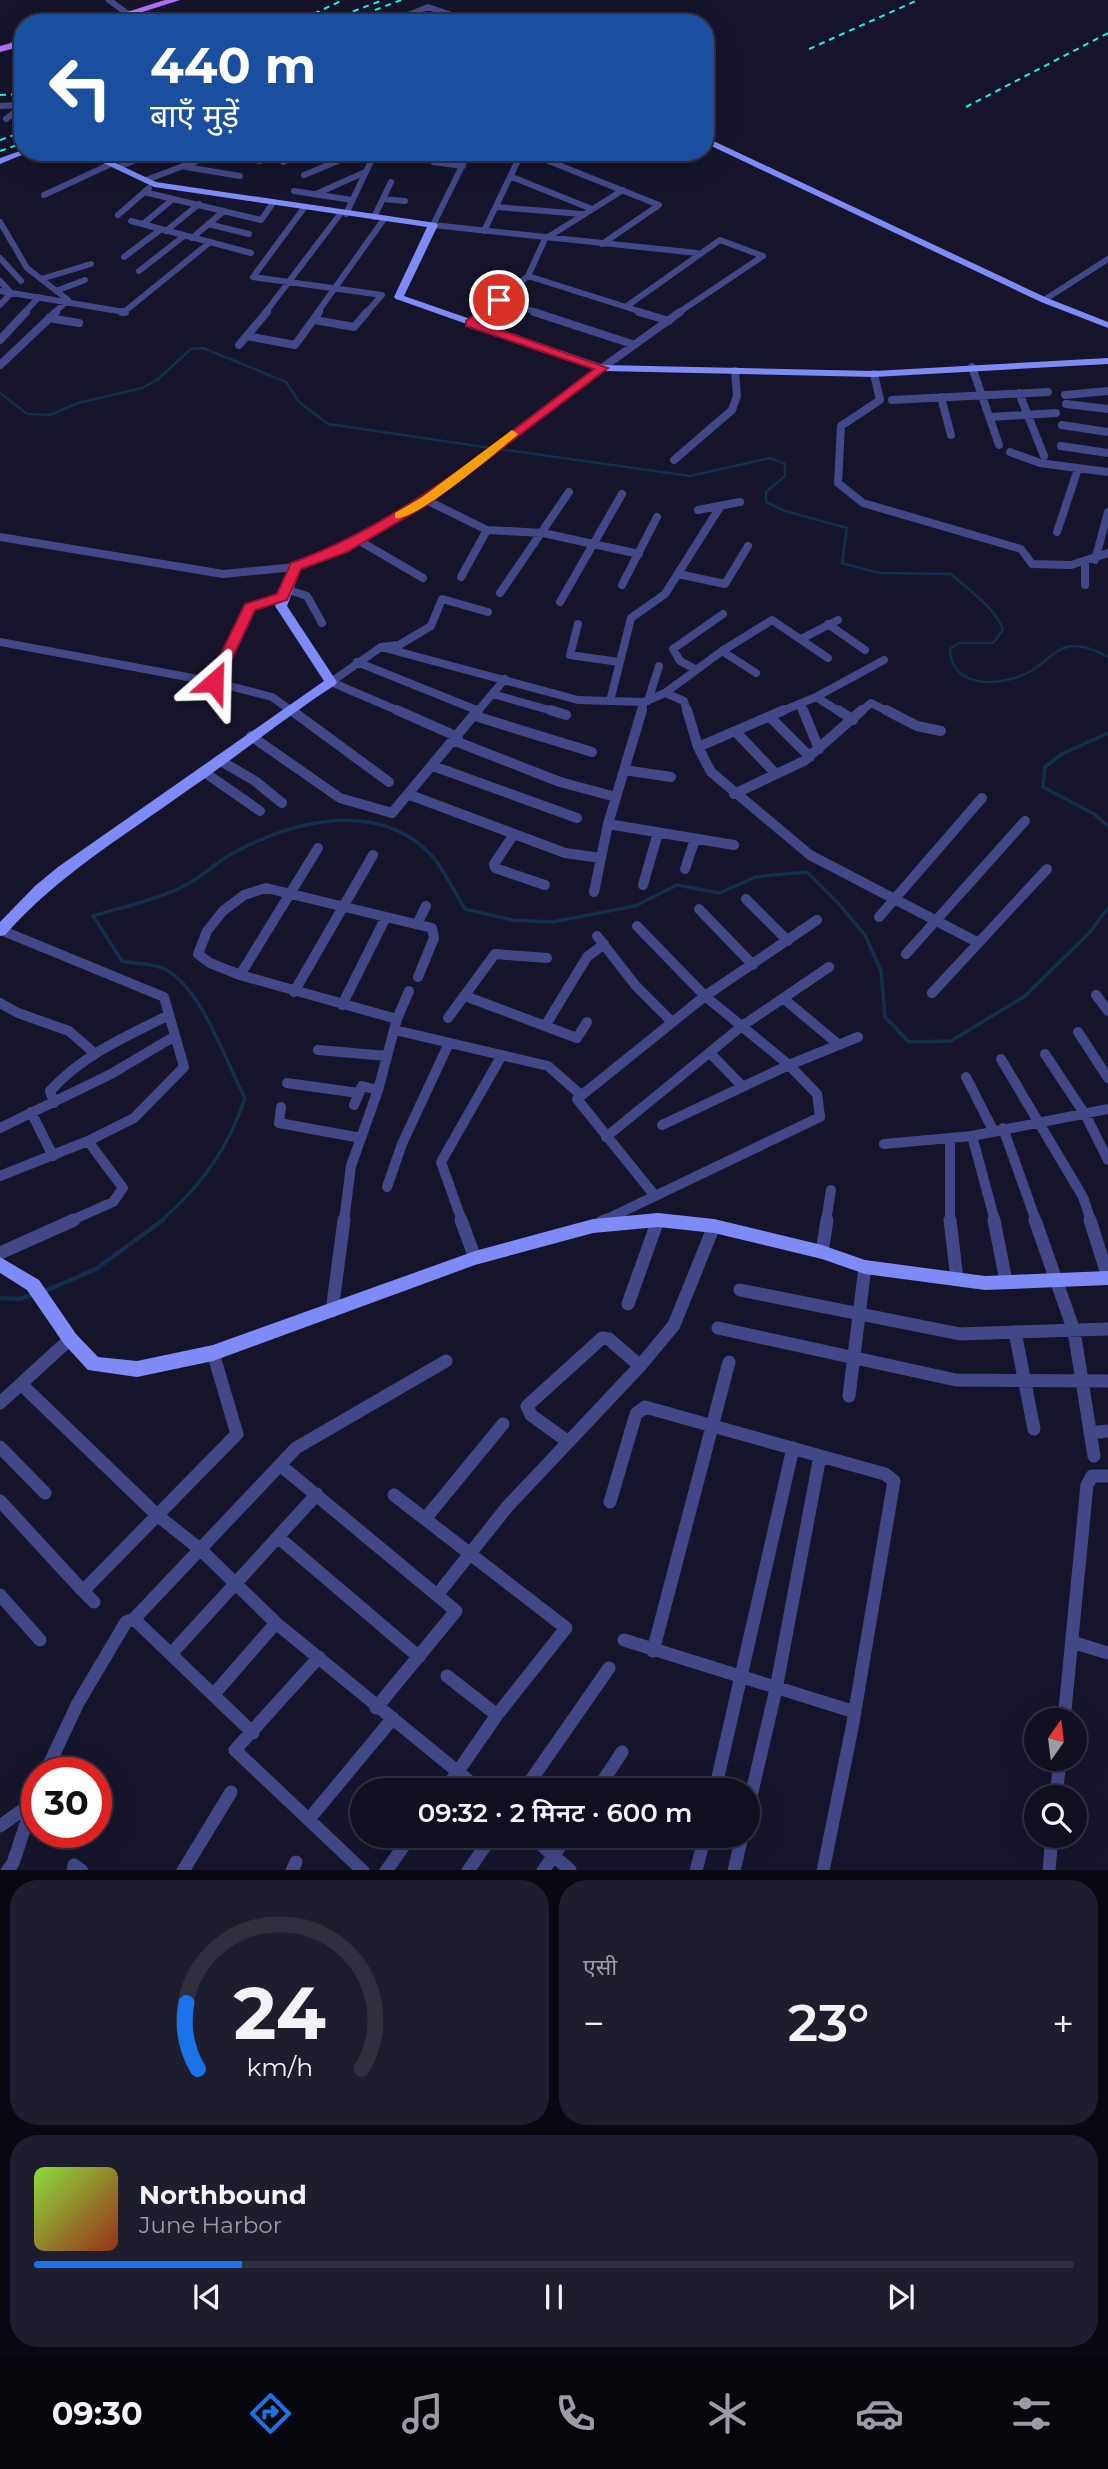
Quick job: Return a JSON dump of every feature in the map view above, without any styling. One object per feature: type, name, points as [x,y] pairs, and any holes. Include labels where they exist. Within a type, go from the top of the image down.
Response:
[{"type":"main road","points":[[128,14],[170,1]]},
{"type":"street","points":[[109,0],[128,14]]},
{"type":"street","points":[[411,14],[428,7],[449,14]]},
{"type":"street","points":[[6,120],[14,113]]},
{"type":"street","points":[[714,145],[1044,300],[1108,325]]},
{"type":"street","points":[[104,161],[150,182],[304,208],[545,239],[697,253]]},
{"type":"street","points":[[44,195],[130,161]]},
{"type":"street","points":[[118,215],[144,192],[150,182],[197,161]]},
{"type":"street","points":[[304,175],[338,161]]},
{"type":"street","points":[[239,345],[343,213],[371,161]]},
{"type":"street","points":[[433,161],[463,166]]},
{"type":"street","points":[[465,161],[399,297],[602,368],[874,374],[1108,361]]},
{"type":"street","points":[[484,231],[520,161]]},
{"type":"street","points":[[547,161],[659,205],[602,244]]},
{"type":"street","points":[[183,166],[240,176]]},
{"type":"street","points":[[316,194],[363,173]]},
{"type":"street","points":[[512,177],[592,209]]},
{"type":"street","points":[[247,336],[295,345],[337,289],[379,218],[383,198],[391,182]]},
{"type":"street","points":[[470,323],[528,276],[545,239],[623,190]]},
{"type":"street","points":[[294,191],[352,200]]},
{"type":"street","points":[[144,192],[261,220],[272,203]]},
{"type":"street","points":[[143,224],[173,198]]},
{"type":"street","points":[[383,198],[405,201]]},
{"type":"street","points":[[124,257],[199,204]]},
{"type":"street","points":[[497,206],[582,214]]},
{"type":"street","points":[[304,208],[253,277],[382,295],[354,327],[315,320]]},
{"type":"street","points":[[139,271],[225,211]]},
{"type":"street","points":[[131,221],[251,253]]},
{"type":"street","points":[[0,222],[19,259],[68,300]]},
{"type":"street","points":[[208,224],[249,234]]},
{"type":"street","points":[[0,537],[223,574],[296,567],[358,540],[426,500],[632,344],[762,256],[720,240],[697,253],[627,306]]},
{"type":"street","points":[[0,291],[68,300],[124,312],[209,243]]},
{"type":"street","points":[[0,258],[21,281]]},
{"type":"street","points":[[1044,300],[1108,260]]},
{"type":"street","points":[[41,279],[91,264]]},
{"type":"street","points":[[528,276],[668,321]]},
{"type":"street","points":[[56,291],[85,280]]},
{"type":"street","points":[[0,281],[11,293]]},
{"type":"street","points":[[0,305],[11,293]]},
{"type":"street","points":[[0,340],[39,297]]},
{"type":"street","points":[[0,365],[68,300]]},
{"type":"street","points":[[499,300],[632,344]]},
{"type":"street","points":[[49,318],[79,323]]},
{"type":"street","points":[[972,367],[999,445]]},
{"type":"street","points":[[674,460],[732,410],[737,396],[735,371]]},
{"type":"street","points":[[874,374],[880,400],[841,426],[838,483],[863,503],[1021,549],[1032,564],[1054,568],[1090,561],[1108,553]]},
{"type":"street","points":[[1108,391],[1066,399],[1108,409]]},
{"type":"street","points":[[892,400],[1048,392]]},
{"type":"street","points":[[1020,393],[1044,456]]},
{"type":"street","points":[[941,397],[951,435]]},
{"type":"street","points":[[990,417],[1056,413]]},
{"type":"street","points":[[1062,425],[1108,432]]},
{"type":"street","points":[[1061,446],[1108,453]]},
{"type":"street","points":[[1010,452],[1040,463],[1108,472]]},
{"type":"street","points":[[1057,532],[1078,469]]},
{"type":"street","points":[[500,593],[569,492]]},
{"type":"street","points":[[560,602],[622,494]]},
{"type":"street","points":[[426,500],[487,530],[543,533],[639,554]]},
{"type":"street","points":[[698,510],[740,502]]},
{"type":"street","points":[[610,701],[631,618],[665,594],[720,507]]},
{"type":"street","points":[[1085,585],[1090,561],[1108,512]]},
{"type":"street","points":[[622,585],[657,517]]},
{"type":"street","points":[[461,577],[487,530]]},
{"type":"street","points":[[358,540],[423,578]]},
{"type":"street","points":[[678,574],[725,584],[748,546]]},
{"type":"street","points":[[296,567],[281,606],[331,682],[456,739],[560,782],[616,797]]},
{"type":"street","points":[[214,682],[250,607],[284,593],[307,596],[322,623]]},
{"type":"street","points":[[0,1176],[88,1141],[134,1118],[184,1067],[164,997],[0,930],[27,903],[79,860],[286,710],[381,647],[399,645],[431,626],[442,599],[488,612]]},
{"type":"street","points":[[695,669],[681,661],[673,649],[723,614]]},
{"type":"street","points":[[381,647],[579,700],[610,701],[646,701],[665,693],[695,669],[772,620],[828,659]]},
{"type":"street","points":[[801,639],[838,620]]},
{"type":"street","points":[[578,624],[570,655],[619,662]]},
{"type":"street","points":[[828,624],[865,650]]},
{"type":"street","points":[[0,642],[214,682],[272,698],[389,782]]},
{"type":"street","points":[[722,651],[756,673]]},
{"type":"street","points":[[698,747],[816,697],[884,660]]},
{"type":"street","points":[[357,662],[477,714],[592,752]]},
{"type":"street","points":[[594,892],[608,824],[659,666]]},
{"type":"street","points":[[251,736],[346,800],[392,813],[410,795],[505,679]]},
{"type":"street","points":[[665,693],[684,701],[698,747],[711,772],[810,855],[977,942]]},
{"type":"street","points":[[493,694],[566,715]]},
{"type":"street","points":[[816,697],[853,720]]},
{"type":"street","points":[[800,704],[819,749]]},
{"type":"street","points":[[734,794],[810,757],[871,704],[917,726],[942,731]]},
{"type":"street","points":[[770,717],[810,757]]},
{"type":"street","points":[[735,731],[776,774]]},
{"type":"street","points":[[219,760],[255,781],[282,803]]},
{"type":"street","points":[[433,766],[577,818]]},
{"type":"street","points":[[624,770],[671,777]]},
{"type":"street","points":[[204,772],[260,811]]},
{"type":"street","points":[[410,795],[565,853],[601,858]]},
{"type":"street","points":[[879,917],[982,798]]},
{"type":"street","points":[[906,954],[1025,821]]},
{"type":"street","points":[[608,824],[734,845]]},
{"type":"street","points":[[643,885],[658,833]]},
{"type":"street","points":[[514,834],[494,864],[495,868],[545,885]]},
{"type":"street","points":[[685,869],[695,839]]},
{"type":"street","points":[[240,975],[318,848]]},
{"type":"street","points":[[294,992],[373,855]]},
{"type":"street","points":[[932,993],[1047,869]]},
{"type":"street","points":[[418,977],[434,933],[432,928],[266,888],[253,889],[229,904],[200,944],[198,954],[210,963],[240,975],[342,1005],[449,1043],[548,1066],[581,1094]]},
{"type":"street","points":[[746,899],[788,941]]},
{"type":"street","points":[[417,925],[426,906]]},
{"type":"street","points":[[699,909],[753,965]]},
{"type":"street","points":[[342,1005],[386,917]]},
{"type":"street","points":[[655,1196],[578,1103],[581,1094],[600,1082],[705,996],[817,920]]},
{"type":"street","points":[[593,1227],[820,1117],[821,1106],[817,1094],[789,1065],[705,996],[637,926]]},
{"type":"street","points":[[545,1026],[600,940],[636,986],[672,1022]]},
{"type":"street","points":[[448,1018],[495,954],[547,958]]},
{"type":"street","points":[[606,1137],[742,1026],[830,967]]},
{"type":"street","points":[[332,1311],[351,1166],[409,991]]},
{"type":"street","points":[[1096,995],[1108,1011]]},
{"type":"street","points":[[465,996],[577,1038],[587,1022]]},
{"type":"street","points":[[785,999],[838,1044]]},
{"type":"street","points":[[0,1003],[18,1013],[69,1031],[93,1052]]},
{"type":"street","points":[[54,1102],[49,1094],[52,1087],[70,1069],[93,1052],[169,1015]]},
{"type":"street","points":[[1078,1032],[1108,1078]]},
{"type":"street","points":[[0,1128],[111,1074],[175,1035]]},
{"type":"street","points":[[662,1125],[789,1065],[858,1037]]},
{"type":"street","points":[[387,1188],[402,1144],[449,1043]]},
{"type":"street","points":[[318,1050],[387,1056]]},
{"type":"street","points":[[711,1054],[743,1087]]},
{"type":"street","points":[[1045,1054],[1086,1116],[1108,1160]]},
{"type":"street","points":[[475,1258],[441,1163],[502,1055]]},
{"type":"street","points":[[0,1264],[33,1285],[70,1339],[94,1364],[137,1369],[213,1353],[475,1258],[593,1227],[658,1220],[714,1226],[822,1252],[865,1267],[985,1283],[1108,1277],[1083,1197],[1001,1059]]},
{"type":"street","points":[[966,1077],[998,1129],[1058,1279],[1074,1331],[1094,1456]]},
{"type":"street","points":[[288,1083],[356,1099],[362,1086],[378,1090]]},
{"type":"street","points":[[281,1108],[279,1123],[361,1138]]},
{"type":"street","points":[[884,1144],[972,1136],[998,1129],[1086,1116],[1108,1109]]},
{"type":"street","points":[[32,1112],[52,1156]]},
{"type":"street","points":[[972,1136],[992,1207],[1006,1281]]},
{"type":"street","points":[[950,1139],[950,1223],[957,1279]]},
{"type":"street","points":[[0,1253],[113,1202],[122,1188],[88,1141]]},
{"type":"street","points":[[822,1252],[831,1190]]},
{"type":"street","points":[[628,1304],[658,1220]]},
{"type":"street","points":[[438,1594],[507,1507],[640,1366],[674,1325],[714,1226]]},
{"type":"street","points":[[849,1396],[857,1313],[865,1267]]},
{"type":"street","points":[[740,1290],[960,1334],[1108,1329]]},
{"type":"street","points":[[718,1328],[956,1380],[1108,1381]]},
{"type":"street","points":[[1015,1332],[1034,1429]]},
{"type":"street","points":[[567,1441],[531,1415],[527,1406],[602,1338],[609,1339],[640,1366]]},
{"type":"street","points":[[0,1403],[70,1339]]},
{"type":"street","points":[[83,1591],[237,1434],[213,1353]]},
{"type":"street","points":[[53,1757],[78,1703],[126,1622],[134,1619],[296,1448],[446,1361]]},
{"type":"street","points":[[653,1651],[729,1362]]},
{"type":"street","points":[[22,1385],[157,1515],[201,1550],[276,1623],[376,1708],[393,1718],[467,1778]]},
{"type":"street","points":[[610,1502],[639,1408],[646,1407],[885,1474],[894,1481],[855,1712],[823,1870]]},
{"type":"street","points":[[425,1519],[503,1424]]},
{"type":"street","points":[[1090,1433],[1108,1431]]},
{"type":"street","points":[[0,1447],[45,1493]]},
{"type":"street","points":[[718,1778],[793,1448]]},
{"type":"street","points":[[755,1778],[776,1689],[821,1456]]},
{"type":"street","points":[[280,1465],[438,1594],[456,1613],[376,1708]]},
{"type":"street","points":[[1065,1708],[1087,1485],[1092,1476],[1108,1476]]},
{"type":"street","points":[[171,1654],[237,1585],[317,1494]]},
{"type":"street","points":[[394,1495],[566,1628],[497,1715],[454,1778]]},
{"type":"street","points":[[0,1501],[94,1602]]},
{"type":"street","points":[[279,1538],[419,1657]]},
{"type":"street","points":[[0,1595],[40,1640]]},
{"type":"street","points":[[134,1619],[253,1733]]},
{"type":"street","points":[[214,1694],[276,1623]]},
{"type":"street","points":[[624,1640],[855,1712]]},
{"type":"street","points":[[1072,1642],[1108,1653]]},
{"type":"street","points":[[319,1657],[235,1751],[310,1818],[362,1870]]},
{"type":"street","points":[[532,1778],[609,1668]]},
{"type":"street","points":[[447,1676],[497,1715]]},
{"type":"street","points":[[310,1818],[393,1718]]},
{"type":"street","points":[[605,1778],[622,1752]]},
{"type":"street","points":[[184,1870],[231,1792]]},
{"type":"street","points":[[0,1826],[21,1809]]},
{"type":"street","points":[[8,1870],[13,1863],[21,1838]]},
{"type":"street","points":[[387,1870],[402,1848]]},
{"type":"street","points":[[469,1870],[484,1848]]},
{"type":"street","points":[[544,1848],[570,1870]]},
{"type":"street","points":[[544,1870],[559,1848]]},
{"type":"street","points":[[696,1870],[702,1848]]},
{"type":"street","points":[[734,1870],[739,1848]]},
{"type":"street","points":[[1049,1870],[1051,1848]]},
{"type":"waterway","points":[[0,393],[27,414],[50,415],[78,403],[142,388],[157,380],[191,349],[203,348],[286,382],[299,402],[328,424],[491,448]]},
{"type":"waterway","points":[[499,449],[690,476],[770,458],[785,464],[785,476],[766,492],[766,502],[785,511],[847,528],[842,563],[879,573],[951,574],[988,606],[1003,630],[993,643],[959,643],[950,649],[959,672],[969,678],[993,682],[1020,676],[1036,668],[1057,651],[1072,646],[1088,648],[1108,657]]},
{"type":"waterway","points":[[1108,733],[1062,754],[1045,767],[1043,787],[1094,814],[1108,826]]},
{"type":"waterway","points":[[161,1221],[189,1194],[212,1165],[230,1134],[245,1098],[204,1012],[193,996],[170,972],[147,964],[122,961],[93,916],[173,891],[196,879],[228,856],[275,834],[326,822],[352,820],[377,824],[401,833],[430,853],[465,909],[512,920],[552,922],[635,906],[677,885],[720,893],[755,877],[807,872],[865,935],[881,971],[885,1017],[909,1042],[951,1041],[1025,996],[1090,932],[1108,908]]},
{"type":"waterway","points":[[43,1292],[96,1269],[163,1220]]},
{"type":"waterway","points":[[0,1298],[19,1299],[32,1295]]},
{"type":"railway","points":[[313,14],[343,0]]},
{"type":"railway","points":[[346,14],[383,0]]},
{"type":"railway","points":[[375,10],[401,0]]},
{"type":"railway","points":[[809,49],[918,0]]},
{"type":"railway","points":[[966,107],[1108,33]]},
{"type":"railway","points":[[0,95],[14,94]]},
{"type":"railway","points":[[0,140],[14,135]]},
{"type":"railway","points":[[0,151],[14,146]]},
{"type":"slow traffic","points":[[400,515],[426,500],[512,434]]},
{"type":"route","points":[[214,682],[250,607],[282,597],[296,566],[342,549],[426,500],[602,368],[470,323],[499,300]]}]
